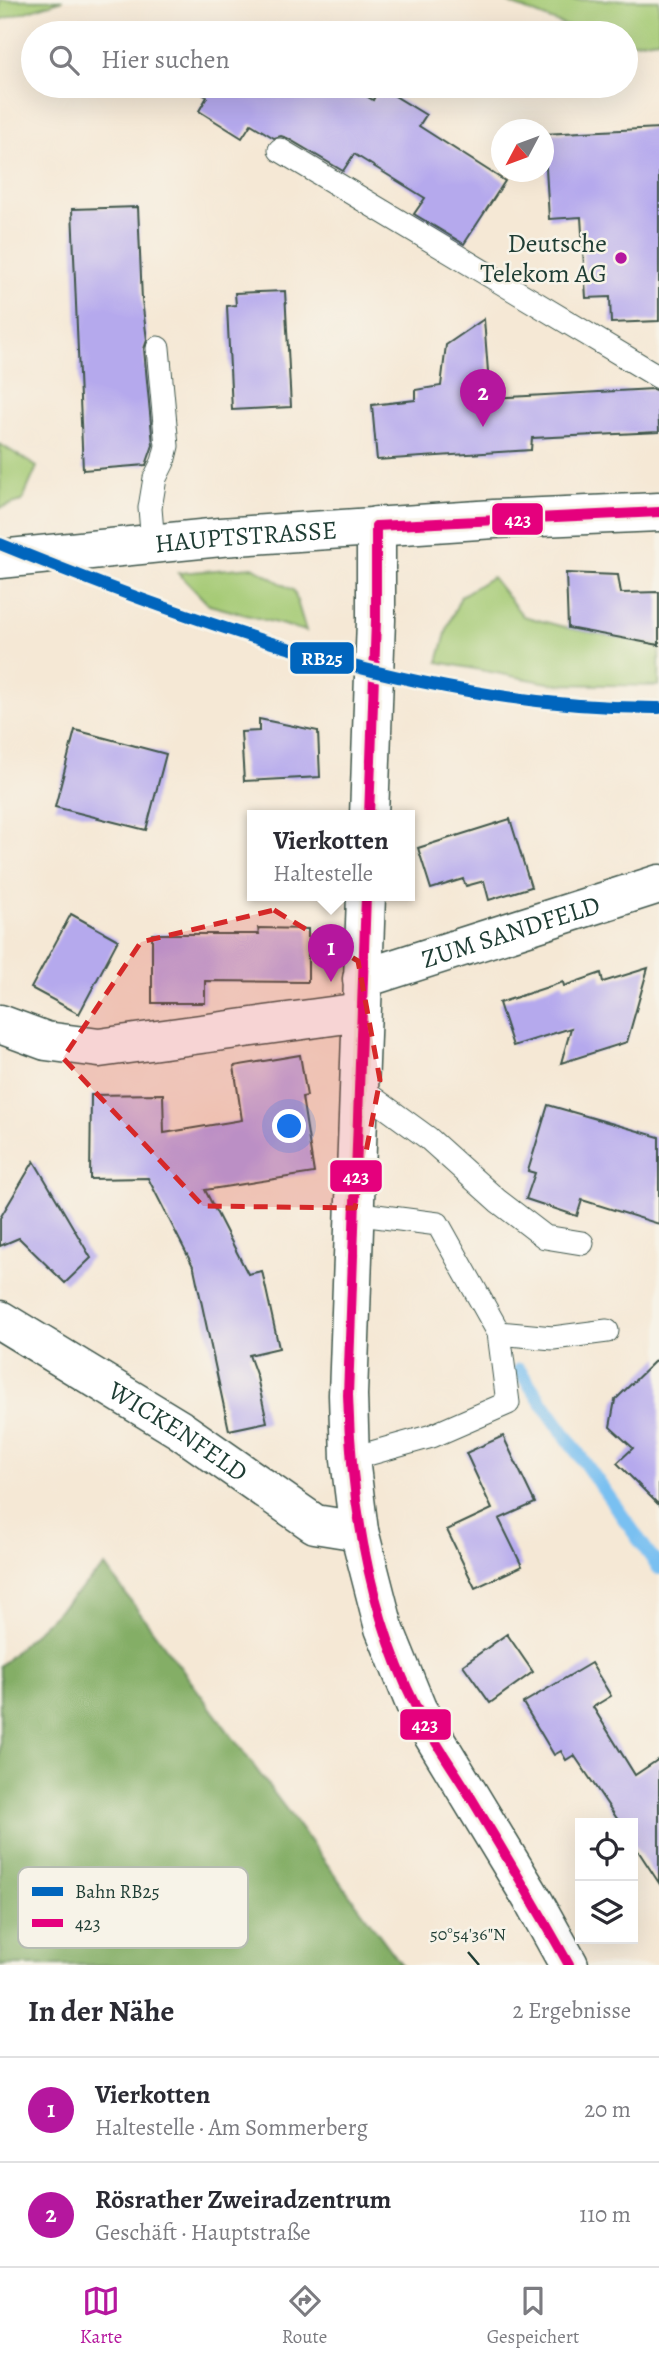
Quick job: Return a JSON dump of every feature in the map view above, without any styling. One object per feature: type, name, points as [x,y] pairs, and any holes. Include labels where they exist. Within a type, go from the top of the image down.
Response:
[{"type":"street","name":"HAUPTSTRASSE","points":[[0,559],[376,526],[659,512]]},
{"type":"street","points":[[369,810],[376,630],[376,526]]},
{"type":"street","name":"ZUM SANDFELD","points":[[0,1024],[46,1041],[99,1048],[362,996],[659,884]]},
{"type":"street","points":[[366,901],[348,1395],[350,1460],[359,1531],[384,1628],[417,1709],[569,1965]]},
{"type":"street","name":"WICKENFELD","points":[[0,1321],[179,1429],[315,1524],[359,1531]]},
{"type":"lane","points":[[280,150],[659,377]]},
{"type":"lane","points":[[153,544],[150,508],[155,478],[167,446],[158,348]]},
{"type":"lane","points":[[358,1087],[428,1138],[498,1201],[545,1237],[582,1243]]},
{"type":"lane","points":[[350,1460],[432,1436],[508,1403],[499,1333],[438,1224],[353,1213]]},
{"type":"lane","points":[[499,1333],[554,1338],[607,1331]]},
{"type":"highlighted area","points":[[274,910],[358,961],[380,1080],[355,1208],[203,1206],[63,1058],[141,942]]},
{"type":"green space","points":[[0,0],[63,0],[0,20]]},
{"type":"green space","points":[[501,0],[659,0],[659,39],[638,42],[638,21],[554,21]]},
{"type":"green space","points":[[0,444],[37,467],[22,501],[0,508]]},
{"type":"green space","points":[[253,567],[294,591],[306,631],[209,605],[178,573]]},
{"type":"green space","points":[[492,577],[523,616],[568,628],[659,645],[659,686],[554,684],[438,662],[448,626],[461,596]]},
{"type":"green space","points":[[105,1566],[402,1965],[0,1965],[0,1666]]},
{"type":"building","points":[[206,98],[398,98],[426,115],[419,126],[491,172],[491,182],[504,182],[464,244],[414,214],[425,198],[354,154],[343,171],[287,138],[274,138],[251,124],[242,138],[199,111]]},
{"type":"building","name":"Deutsche Telekom AG","points":[[659,128],[659,321],[611,323],[610,297],[586,298],[581,217],[549,219],[547,182],[554,182],[554,133]]},
{"type":"building","points":[[138,207],[142,300],[147,340],[144,349],[153,445],[146,465],[83,470],[72,209]]},
{"type":"building","points":[[285,291],[291,407],[232,410],[227,306],[236,305],[235,293]]},
{"type":"building","points":[[484,319],[490,398],[653,389],[658,391],[659,432],[532,438],[531,450],[377,460],[372,405],[415,400],[415,390],[441,386],[446,345]]},
{"type":"building","points":[[566,573],[618,575],[621,593],[659,592],[659,645],[568,628]]},
{"type":"building","points":[[259,719],[318,731],[320,777],[244,781],[241,732],[259,731]]},
{"type":"building","points":[[75,730],[166,754],[146,830],[55,807]]},
{"type":"building","points":[[510,819],[531,887],[489,900],[484,881],[466,886],[463,879],[431,889],[418,848]]},
{"type":"building","points":[[71,914],[118,940],[79,1014],[31,988]]},
{"type":"building","points":[[258,928],[308,929],[308,982],[205,981],[205,1003],[152,1003],[152,934],[259,934]]},
{"type":"building","points":[[648,968],[627,1042],[561,1063],[571,1028],[513,1046],[499,1003],[601,973],[603,982]]},
{"type":"building","points":[[300,1055],[307,1096],[302,1097],[314,1173],[205,1190],[248,1274],[262,1271],[279,1348],[249,1355],[267,1422],[229,1430],[194,1268],[148,1178],[90,1179],[91,1095],[163,1094],[164,1133],[242,1120],[234,1066]]},
{"type":"building","points":[[548,1105],[659,1137],[659,1224],[582,1200],[577,1216],[526,1199],[535,1173],[528,1171]]},
{"type":"building","points":[[34,1161],[91,1258],[65,1283],[19,1238],[0,1246],[0,1218]]},
{"type":"building","points":[[659,1357],[659,1505],[617,1463],[633,1448],[610,1427],[615,1400]]},
{"type":"building","points":[[503,1436],[535,1503],[499,1519],[522,1566],[475,1588],[447,1530],[492,1509],[466,1453]]},
{"type":"building","points":[[507,1634],[533,1672],[490,1703],[463,1665]]},
{"type":"building","points":[[591,1663],[611,1696],[593,1707],[635,1775],[659,1759],[659,1883],[638,1851],[638,1818],[617,1818],[574,1755],[566,1760],[561,1751],[554,1755],[523,1703]]},
{"type":"waterway","points":[[519,1370],[659,1568]]},
{"type":"rail line","name":"RB25","points":[[0,544],[240,633],[322,658],[406,679],[490,695],[574,705],[659,708]]},
{"type":"transit line","name":"423","points":[[376,526],[659,512]]},
{"type":"transit line","name":"423","points":[[369,810],[376,620],[376,526]]},
{"type":"transit line","name":"423","points":[[366,901],[348,1395],[353,1476],[365,1556],[386,1634],[417,1709],[569,1965]]},
{"type":"place","name":"Deutsche Telekom AG","points":[[621,258]]},
{"type":"place","name":"Rösrather Zweiradzentrum","points":[[483,427]]},
{"type":"place","name":"Vierkotten","points":[[331,982]]}]
